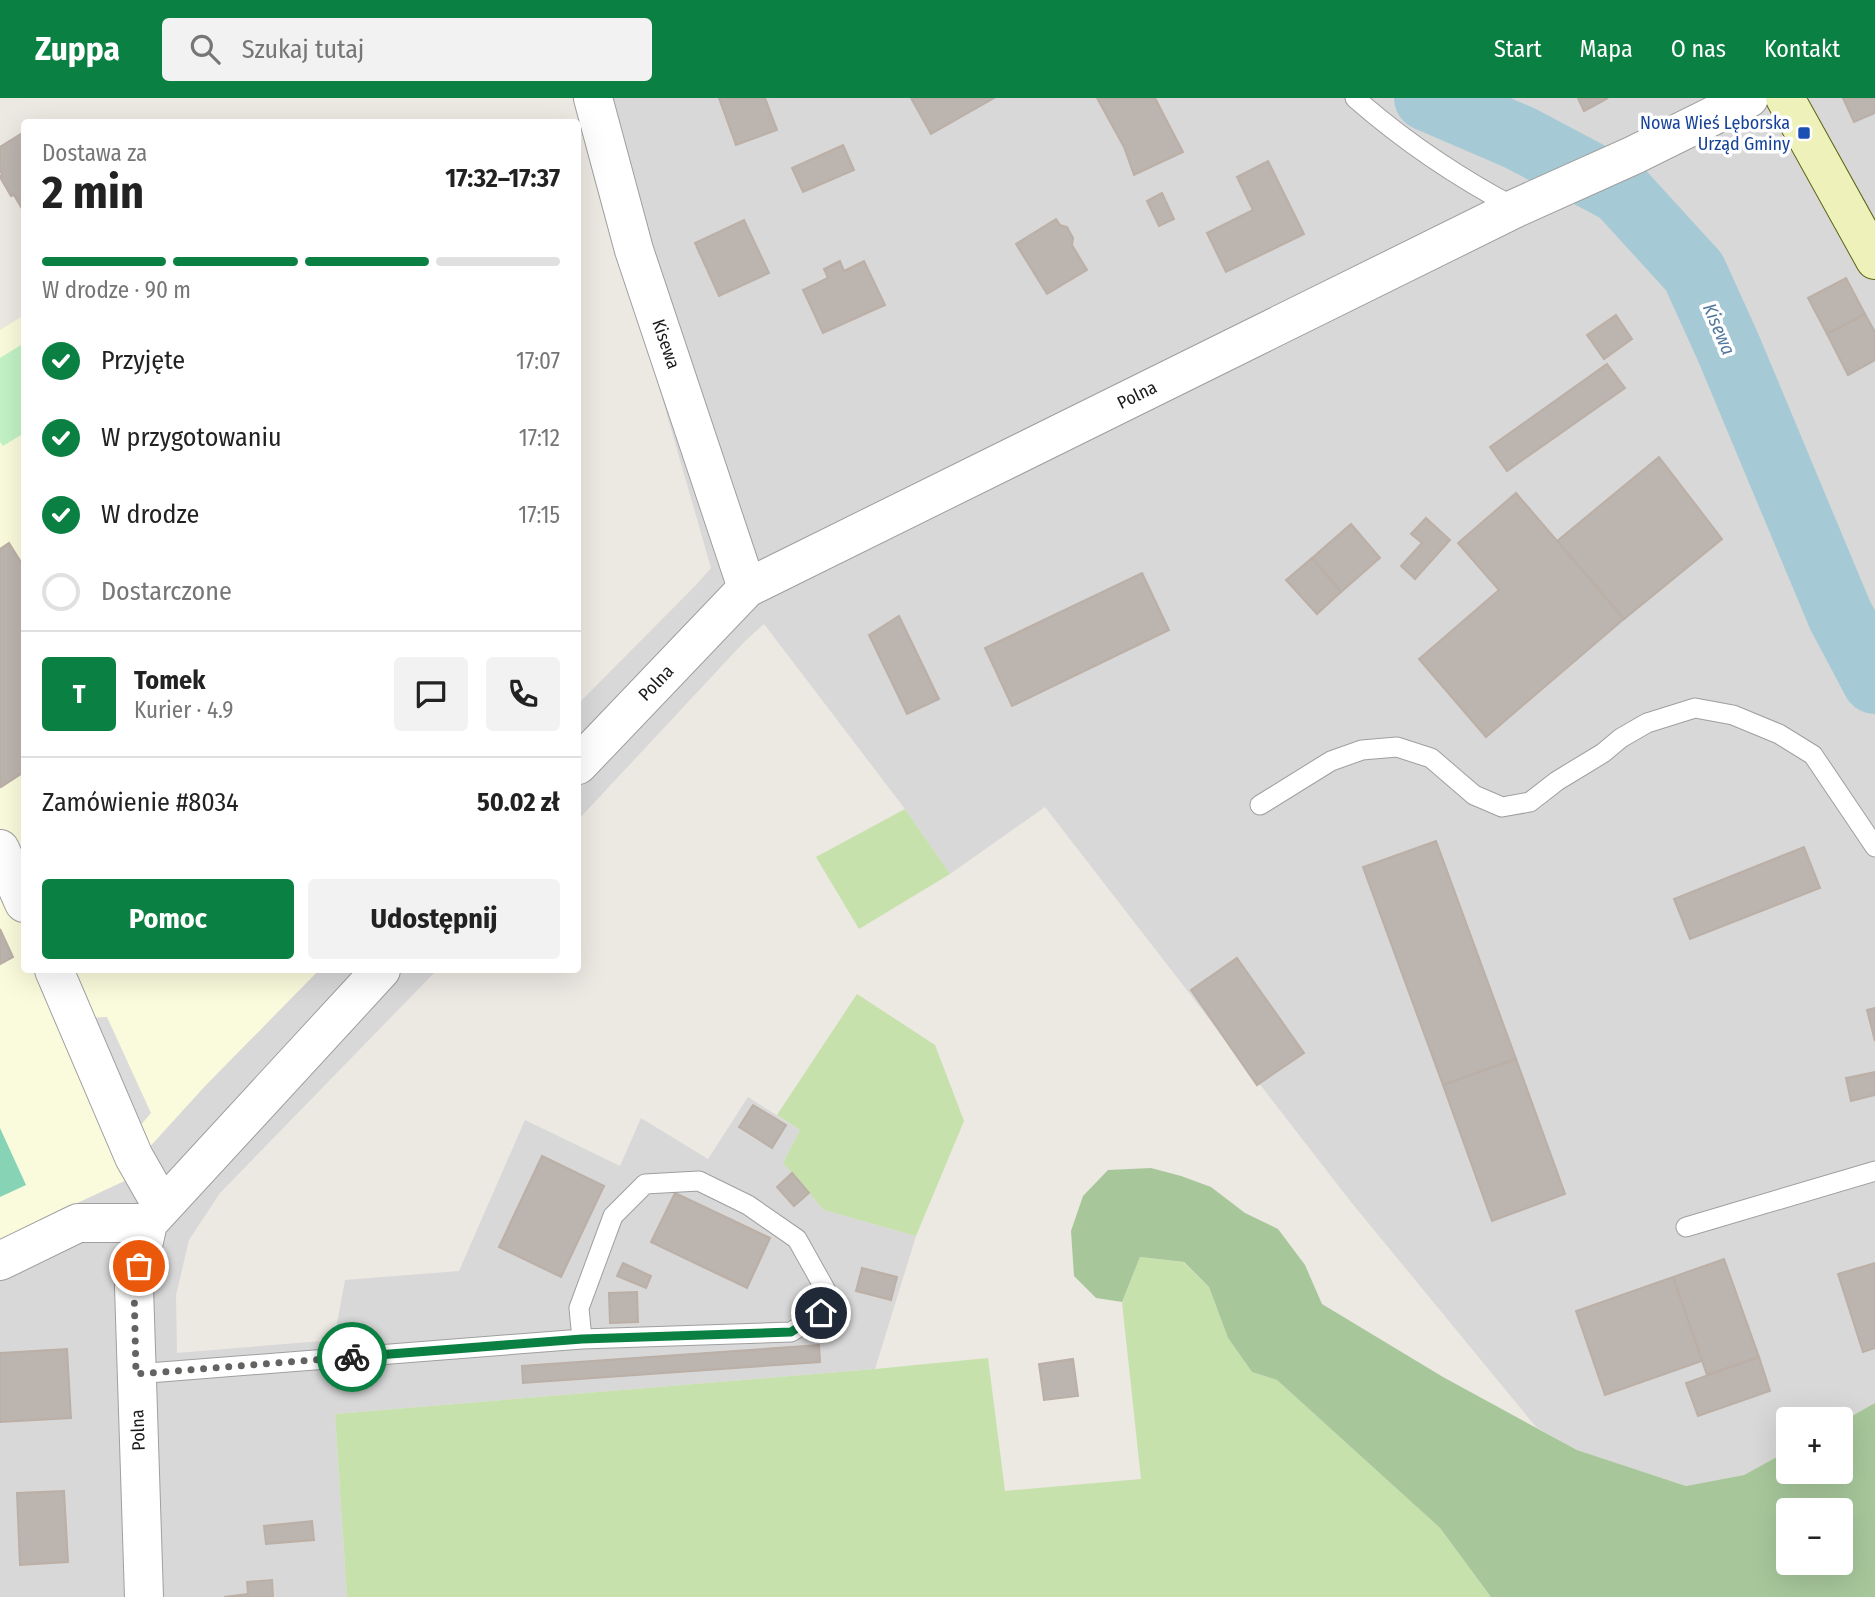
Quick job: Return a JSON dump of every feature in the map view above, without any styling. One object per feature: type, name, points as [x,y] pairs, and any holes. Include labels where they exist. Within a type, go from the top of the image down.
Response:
[{"type":"main road","points":[[1785,98],[1875,260]]},
{"type":"street","name":"Kisewa","points":[[593,98],[635,250],[747,588]]},
{"type":"street","name":"Polna","points":[[581,762],[747,588],[1516,208],[1634,155],[1749,98]]},
{"type":"street","points":[[0,849],[21,896]]},
{"type":"street","points":[[55,973],[134,1157],[155,1215]]},
{"type":"street","points":[[0,1261],[78,1223],[155,1215],[378,973]]},
{"type":"street","name":"Polna","points":[[144,1597],[134,1287],[155,1215]]},
{"type":"lane","points":[[1356,98],[1389,128],[1482,190],[1516,208]]},
{"type":"lane","points":[[1260,805],[1331,761],[1362,750],[1397,747],[1431,758],[1474,795],[1502,807],[1530,802],[1621,738],[1647,723],[1695,708],[1733,715],[1779,734],[1813,755],[1875,847]]},
{"type":"lane","points":[[1686,1227],[1875,1171]]},
{"type":"lane","points":[[136,1374],[582,1339],[791,1332],[821,1313],[825,1289],[797,1239],[748,1205],[699,1181],[645,1184],[613,1216],[579,1308],[582,1339]]},
{"type":"shaded area","points":[[576,98],[1875,98],[1875,1403],[1853,1415],[1853,1407],[1776,1407],[1776,1458],[1744,1475],[1686,1486],[1577,1450],[1536,1427],[1351,1202],[1045,807],[950,874],[905,809],[764,624],[581,817],[581,701],[711,568]]},
{"type":"shaded area","points":[[21,317],[21,973],[316,973],[205,1086],[144,1153],[133,1177],[0,1239],[0,330]]},
{"type":"shaded area","points":[[316,973],[434,973],[220,1193],[189,1240],[176,1295],[177,1353],[334,1340],[345,1280],[459,1271],[525,1120],[620,1166],[641,1118],[708,1159],[748,1097],[800,1130],[783,1163],[824,1210],[916,1236],[875,1369],[335,1414],[347,1597],[0,1597],[0,1239],[132,1177],[144,1153],[205,1086]]},
{"type":"shaded area","points":[[107,1017],[151,1113],[134,1133],[86,1018]]},
{"type":"green space","points":[[21,345],[21,435],[3,446],[0,442],[0,358]]},
{"type":"green space","points":[[905,809],[950,874],[859,929],[816,857]]},
{"type":"green space","points":[[857,994],[935,1045],[964,1121],[916,1236],[824,1210],[783,1163],[800,1130],[777,1115]]},
{"type":"green space","points":[[0,1128],[26,1185],[0,1197]]},
{"type":"green space","points":[[1151,1168],[1211,1187],[1245,1213],[1278,1229],[1305,1265],[1322,1304],[1443,1377],[1577,1450],[1686,1486],[1744,1475],[1776,1458],[1776,1484],[1853,1484],[1853,1415],[1875,1403],[1875,1597],[1491,1597],[1440,1528],[1277,1380],[1252,1372],[1228,1338],[1209,1287],[1184,1262],[1140,1257],[1122,1302],[1096,1298],[1074,1276],[1071,1231],[1083,1196],[1108,1170]]},
{"type":"green space","points":[[1140,1257],[1183,1262],[1209,1287],[1228,1338],[1252,1372],[1277,1380],[1440,1528],[1491,1597],[347,1597],[335,1414],[988,1358],[1005,1491],[1141,1479],[1122,1302]]},
{"type":"building","points":[[719,98],[765,98],[777,130],[736,145]]},
{"type":"building","points":[[911,98],[994,98],[931,134]]},
{"type":"building","points":[[1097,98],[1155,98],[1183,152],[1134,175],[1124,147]]},
{"type":"building","points":[[1578,98],[1608,98],[1584,111]]},
{"type":"building","points":[[1843,98],[1875,98],[1875,113],[1854,122]]},
{"type":"building","points":[[21,134],[21,207],[0,177],[0,147]]},
{"type":"building","points":[[843,145],[854,170],[803,192],[792,168]]},
{"type":"building","points":[[1268,161],[1304,234],[1226,272],[1207,233],[1253,210],[1237,177]]},
{"type":"building","points":[[1162,193],[1174,219],[1159,226],[1147,201]]},
{"type":"building","points":[[1056,219],[1060,225],[1067,227],[1073,238],[1072,245],[1087,270],[1047,294],[1016,244]]},
{"type":"building","points":[[744,220],[769,273],[719,296],[695,243]]},
{"type":"building","points":[[840,261],[844,271],[864,261],[885,305],[823,333],[803,290],[828,278],[824,269]]},
{"type":"building","points":[[1846,278],[1865,314],[1827,334],[1808,298]]},
{"type":"building","points":[[1865,314],[1875,332],[1875,360],[1848,375],[1827,334]]},
{"type":"building","points":[[1616,315],[1632,339],[1604,359],[1587,335]]},
{"type":"building","points":[[1607,364],[1625,388],[1507,471],[1490,447]]},
{"type":"building","points":[[1659,457],[1722,539],[1624,619],[1557,541]]},
{"type":"building","points":[[1516,493],[1624,619],[1486,737],[1419,659],[1499,590],[1458,543]]},
{"type":"building","points":[[1426,518],[1450,540],[1415,579],[1401,566],[1422,543],[1411,534]]},
{"type":"building","points":[[1351,524],[1380,558],[1341,592],[1312,558]]},
{"type":"building","points":[[9,543],[21,562],[21,774],[1,787],[0,785],[0,549]]},
{"type":"building","points":[[1312,558],[1341,592],[1317,614],[1286,580]]},
{"type":"building","points":[[1142,573],[1169,630],[1012,706],[985,648]]},
{"type":"building","points":[[899,616],[939,699],[907,714],[869,635]]},
{"type":"building","points":[[1436,841],[1516,1059],[1443,1085],[1363,867]]},
{"type":"building","points":[[1804,847],[1820,888],[1690,939],[1674,899]]},
{"type":"building","points":[[0,929],[13,957],[0,964]]},
{"type":"building","points":[[1237,958],[1304,1053],[1257,1085],[1191,990]]},
{"type":"building","points":[[1875,1008],[1875,1041],[1867,1010]]},
{"type":"building","points":[[1516,1059],[1565,1194],[1492,1221],[1443,1085]]},
{"type":"building","points":[[1875,1072],[1875,1095],[1851,1101],[1846,1078]]},
{"type":"building","points":[[753,1105],[786,1125],[772,1148],[739,1127]]},
{"type":"building","points":[[542,1156],[604,1186],[561,1277],[499,1247]]},
{"type":"building","points":[[792,1173],[809,1193],[794,1206],[777,1187]]},
{"type":"building","points":[[675,1193],[770,1238],[747,1288],[651,1242]]},
{"type":"building","points":[[1724,1259],[1759,1357],[1707,1375],[1673,1277]]},
{"type":"building","points":[[623,1263],[651,1276],[646,1288],[617,1276]]},
{"type":"building","points":[[1875,1263],[1875,1348],[1863,1352],[1838,1274]]},
{"type":"building","points":[[862,1268],[897,1277],[891,1300],[856,1291]]},
{"type":"building","points":[[1673,1277],[1702,1361],[1605,1395],[1576,1311]]},
{"type":"building","points":[[637,1292],[638,1322],[610,1323],[609,1293]]},
{"type":"building","points":[[819,1345],[820,1362],[523,1383],[522,1366]]},
{"type":"building","points":[[67,1349],[71,1418],[0,1422],[0,1353]]},
{"type":"building","points":[[1759,1357],[1770,1391],[1698,1416],[1686,1383]]},
{"type":"building","points":[[1073,1359],[1078,1396],[1044,1400],[1039,1364]]},
{"type":"building","points":[[64,1491],[68,1562],[20,1565],[17,1493]]},
{"type":"building","points":[[312,1521],[314,1540],[266,1544],[264,1526]]},
{"type":"building","points":[[272,1580],[273,1597],[224,1597],[248,1594],[247,1582]]},
{"type":"waterway","name":"Kisewa","points":[[1427,98],[1520,138],[1620,191],[1694,272],[1840,615],[1875,681]]},
{"type":"way so far","points":[[139,1266],[134,1287],[136,1374],[352,1357]]},
{"type":"place","name":"Nowa Wieś Lęborska Urząd Gminy","points":[[1804,133]]},
{"type":"route","points":[[352,1357],[582,1339],[791,1332],[821,1313]]}]
